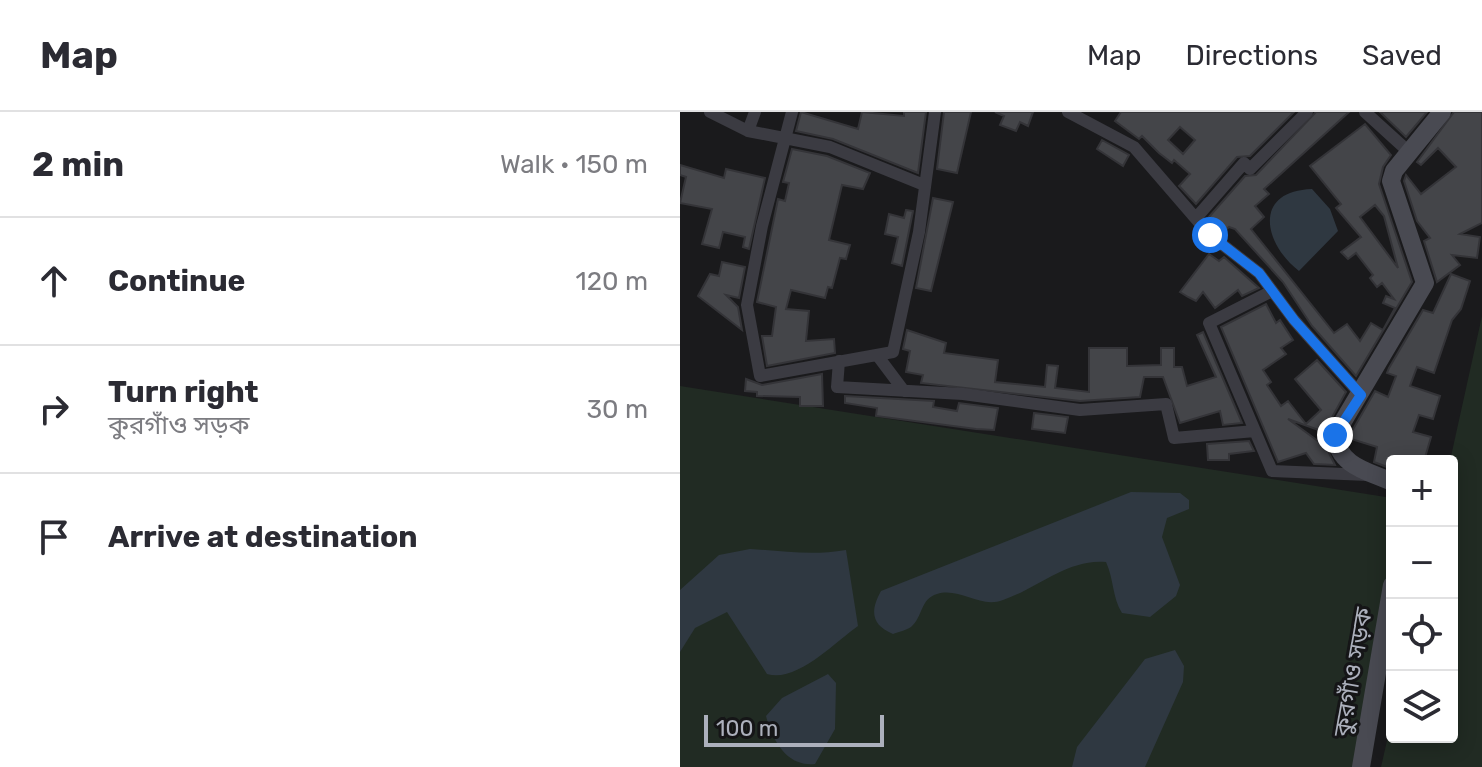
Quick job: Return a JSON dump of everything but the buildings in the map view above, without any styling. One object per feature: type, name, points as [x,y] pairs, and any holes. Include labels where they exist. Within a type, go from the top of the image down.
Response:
[{"type":"street","points":[[710,112],[748,131],[830,147],[924,185]]},
{"type":"street","points":[[748,131],[755,112]]},
{"type":"street","points":[[792,112],[747,305],[760,376],[893,352],[919,232],[935,112]]},
{"type":"street","points":[[1068,112],[1134,147],[1210,235],[1259,273],[1361,395]]},
{"type":"street","points":[[1196,218],[1244,163],[1250,169],[1307,112]]},
{"type":"street","points":[[1365,112],[1409,152]]},
{"type":"street","points":[[1370,476],[1343,456],[1335,435],[1425,283],[1391,181],[1394,171],[1442,112]]},
{"type":"street","points":[[1272,291],[1209,323],[1272,471],[1370,476],[1386,480]]},
{"type":"street","points":[[877,355],[904,391]]},
{"type":"street","points":[[839,361],[837,387],[963,394],[1080,410],[1166,404],[1174,438],[1255,431]]},
{"type":"street","name":"কুরগাঁও সড়ক","points":[[1361,767],[1390,599]]},
{"type":"shaded area","points":[[1312,189],[1330,209],[1338,231],[1299,271],[1278,247],[1270,220],[1272,208],[1280,199],[1293,192]]},
{"type":"shaded area","points":[[1482,316],[1482,767],[1381,767],[1386,743],[1458,743],[1458,455],[1451,455]]},
{"type":"shaded area","points":[[680,386],[1386,497],[1386,620],[1361,767],[680,767]]},
{"type":"shaded area","points":[[1131,492],[1180,493],[1189,500],[1189,509],[1167,518],[1162,537],[1180,585],[1176,596],[1150,617],[1122,613],[1106,562],[1092,562],[1066,569],[1016,595],[995,602],[954,593],[931,596],[911,627],[893,634],[877,622],[874,611],[881,591]]},
{"type":"shaded area","points":[[750,549],[809,553],[846,550],[858,626],[803,667],[779,675],[767,674],[727,612],[695,628],[680,652],[680,590],[719,555]]},
{"type":"shaded area","points":[[1175,650],[1184,666],[1183,682],[1145,767],[1072,767],[1077,747],[1145,659]]},
{"type":"shaded area","points":[[828,674],[836,683],[835,729],[815,764],[805,764],[782,750],[766,716],[782,698]]},
{"type":"route","points":[[1210,235],[1259,273],[1294,320],[1361,395],[1335,435]]}]
